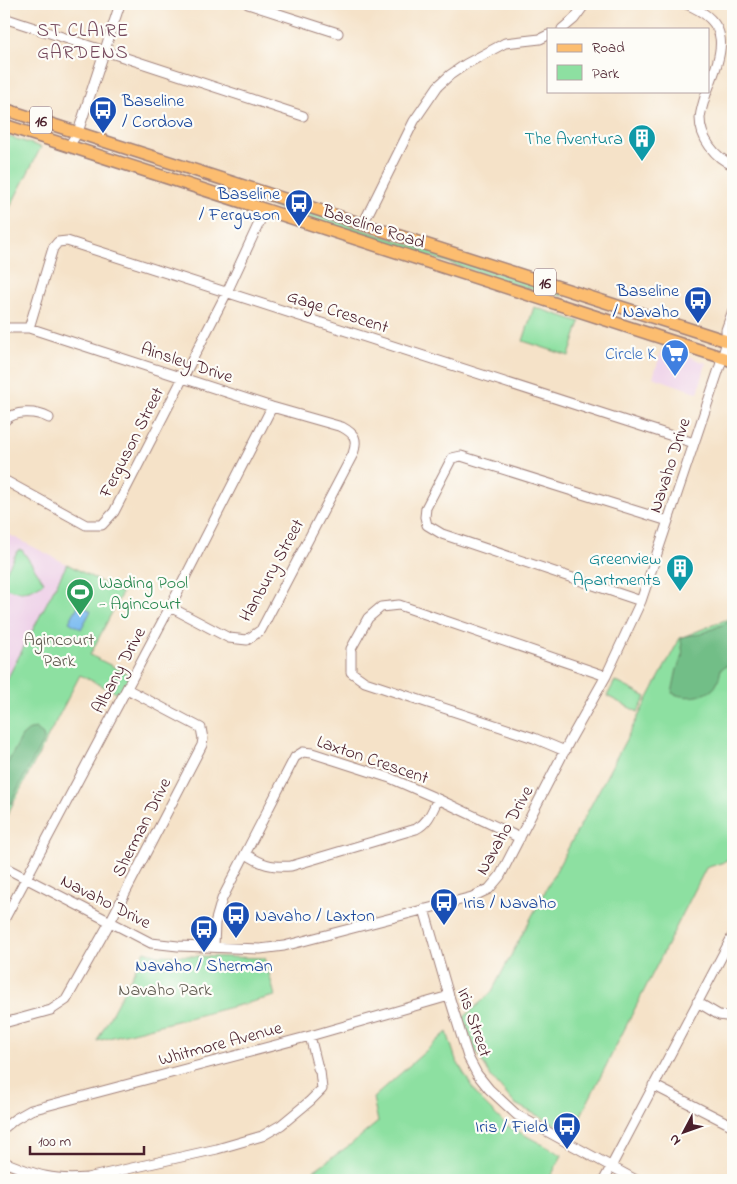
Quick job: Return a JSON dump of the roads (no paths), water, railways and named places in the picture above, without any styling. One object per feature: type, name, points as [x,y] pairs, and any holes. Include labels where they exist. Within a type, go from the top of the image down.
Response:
[{"type":"main road","name":"Baseline Road","points":[[4,109],[731,340]]},
{"type":"main road","name":"Baseline Road","points":[[4,125],[728,359]]},
{"type":"street","points":[[69,146],[78,132],[120,4]]},
{"type":"street","points":[[248,4],[338,33]]},
{"type":"street","points":[[563,28],[574,19],[585,4]]},
{"type":"street","points":[[686,4],[707,16],[717,26],[720,58],[710,85]]},
{"type":"street","points":[[4,18],[303,116]]},
{"type":"street","points":[[363,224],[410,129],[438,86],[466,64],[504,43],[540,39],[547,36]]},
{"type":"street","points":[[707,92],[703,102],[700,120],[705,137],[716,155],[733,165]]},
{"type":"street","name":"Ferguson Street","points":[[4,480],[86,525],[102,524],[114,512],[227,292],[265,210]]},
{"type":"street","name":"Gage Crescent","points":[[30,328],[53,248],[58,242],[67,242],[694,443]]},
{"type":"street","name":"Navaho Drive","points":[[4,867],[151,942],[178,946],[269,949],[472,897],[488,889],[500,876],[565,750],[606,676],[641,601],[694,443],[728,359],[731,340],[726,330],[733,310]]},
{"type":"street","name":"Ainsley Drive","points":[[4,328],[30,328],[272,407],[342,427],[351,432],[356,438]]},
{"type":"street","name":"Albany Drive","points":[[4,920],[170,607],[272,407]]},
{"type":"street","points":[[4,421],[12,414],[40,413],[49,418]]},
{"type":"street","name":"Hanbury Street","points":[[170,607],[230,638],[247,640],[261,630],[353,454],[356,438]]},
{"type":"street","points":[[641,601],[442,534],[427,525],[425,517],[428,505],[452,458],[461,456],[668,521]]},
{"type":"street","points":[[565,750],[365,682],[351,672],[351,649],[368,618],[381,607],[399,605],[606,676]]},
{"type":"street","name":"Sherman Drive","points":[[4,1023],[51,1010],[66,1000],[110,922],[203,740],[201,728],[127,689]]},
{"type":"street","name":"Laxton Crescent","points":[[214,946],[215,923],[222,899],[295,757],[303,752],[312,753],[390,778],[438,798],[520,838]]},
{"type":"street","points":[[246,854],[257,861],[274,867],[291,866],[416,829],[428,819],[438,798]]},
{"type":"street","name":"Iris Street","points":[[424,909],[448,996],[468,1057],[477,1074],[489,1089],[517,1115],[636,1180]]},
{"type":"street","points":[[604,1180],[733,935]]},
{"type":"street","name":"Whitmore Avenue","points":[[4,1128],[16,1118],[31,1110],[310,1036],[448,996]]},
{"type":"street","points":[[697,1002],[719,1014],[733,1017]]},
{"type":"street","points":[[4,1162],[54,1179],[69,1180],[87,1178],[208,1151],[262,1136],[281,1125],[310,1102],[322,1089],[320,1071],[310,1036]]},
{"type":"street","points":[[653,1084],[733,1126]]},
{"type":"water","name":"Wading Pool - Agincourt","points":[[79,604],[91,611],[81,629],[69,622]]},
{"type":"place","name":"Baseline / Cordova","points":[[103,134]]},
{"type":"place","name":"The Aventura","points":[[642,162]]},
{"type":"place","name":"Baseline / Ferguson","points":[[299,227]]},
{"type":"place","name":"Baseline / Navaho","points":[[698,324]]},
{"type":"place","name":"Circle K","points":[[675,377]]},
{"type":"place","name":"Greenview Apartments","points":[[680,592]]},
{"type":"place","name":"Wading Pool - Agincourt","points":[[80,616]]},
{"type":"place","name":"Iris / Navaho","points":[[444,926]]},
{"type":"place","name":"Navaho / Laxton","points":[[236,939]]},
{"type":"place","name":"Navaho / Sherman","points":[[204,953]]},
{"type":"place","name":"Iris / Field","points":[[567,1150]]},
{"type":"district","name":"ST CLAIRE GARDENS","points":[[83,40]]},
{"type":"park label","name":"Agincourt Park","points":[[59,649]]},
{"type":"park label","name":"Navaho Park","points":[[165,989]]}]
